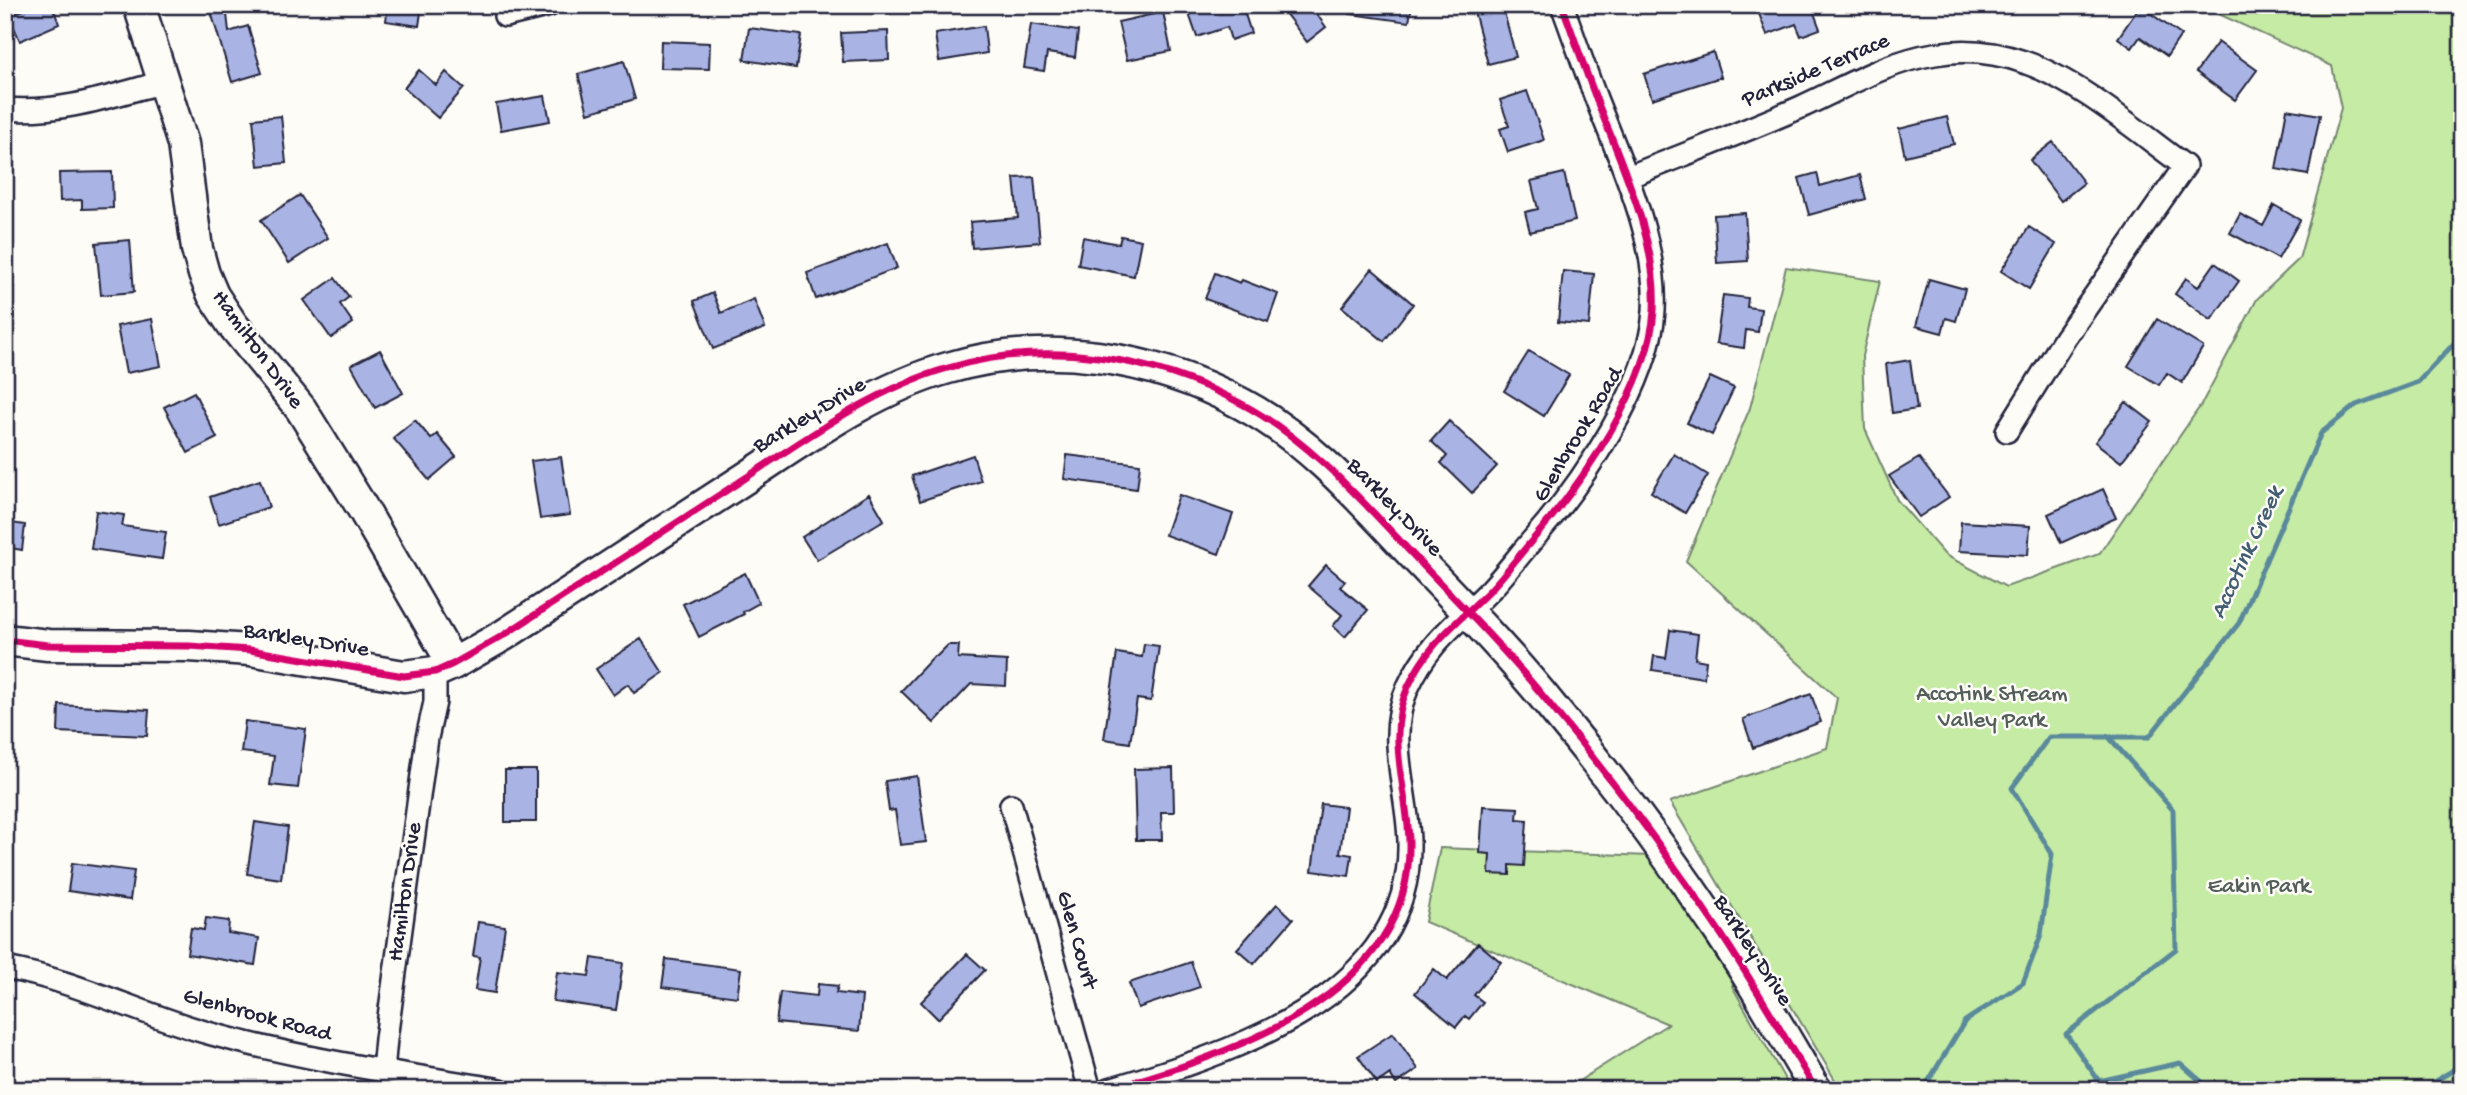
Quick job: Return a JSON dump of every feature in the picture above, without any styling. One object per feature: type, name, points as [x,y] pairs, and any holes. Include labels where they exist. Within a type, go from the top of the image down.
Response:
[{"type":"street","name":"Hamilton Drive","points":[[139,5],[183,145],[197,249],[213,295],[232,324],[301,409],[363,509],[444,668],[427,738],[382,1080]]},
{"type":"street","points":[[505,16],[550,5]]},
{"type":"street","name":"Glenbrook Road","points":[[1106,1090],[1212,1056],[1279,1025],[1333,992],[1369,958],[1395,913],[1409,864],[1407,818],[1397,739],[1402,703],[1409,685],[1432,646],[1490,589],[1562,506],[1624,405],[1640,371],[1652,323],[1653,290],[1642,226],[1628,177],[1562,5]]},
{"type":"street","name":"Parkside Terrace","points":[[1628,177],[1783,115],[1897,64],[1933,54],[1960,51],[2005,56],[2052,75],[2096,102],[2185,166],[2065,338],[2007,431]]},
{"type":"street","points":[[5,109],[48,110],[163,82]]},
{"type":"street","name":"Barkley Drive","points":[[5,640],[48,645],[189,646],[250,650],[404,676],[444,668],[504,635],[807,438],[863,404],[905,383],[947,368],[988,358],[1028,354],[1087,355],[1145,365],[1198,382],[1246,406],[1286,433],[1331,471],[1467,611],[1555,710],[1632,808],[1723,937],[1816,1090]]},
{"type":"street","name":"Glen Court","points":[[1010,805],[1090,1090]]},
{"type":"street","name":"Glenbrook Road","points":[[5,968],[50,978],[206,1032],[321,1060],[382,1080],[501,1090]]},
{"type":"green space","points":[[2199,5],[2462,5],[2462,1090],[1841,1090],[1670,802],[1827,748],[1837,698],[1686,561],[1750,408],[1786,267],[1880,281],[1862,356],[1865,429],[1897,500],[1945,555],[2006,587],[2099,554],[2201,405],[2257,299],[2299,259],[2341,108],[2332,66]]},
{"type":"green space","points":[[1440,848],[1651,856],[1734,984],[1732,986],[1791,1090],[1565,1090],[1668,1024],[1425,922]]},
{"type":"building","points":[[35,5],[52,5],[59,24],[20,41],[9,16]]},
{"type":"building","points":[[209,5],[226,5],[229,32],[248,26],[262,73],[232,82]]},
{"type":"building","points":[[388,5],[422,5],[419,26],[386,21]]},
{"type":"building","points":[[1186,5],[1242,5],[1251,33],[1231,40],[1227,27],[1197,37]]},
{"type":"building","points":[[1279,5],[1310,5],[1326,27],[1307,42]]},
{"type":"building","points":[[1351,5],[1412,5],[1409,22],[1350,14]]},
{"type":"building","points":[[1502,5],[1516,57],[1488,64],[1474,11]]},
{"type":"building","points":[[1773,5],[1811,5],[1820,29],[1801,36],[1796,24],[1767,35],[1758,11]]},
{"type":"building","points":[[2140,6],[2181,35],[2167,56],[2140,37],[2132,48],[2118,38]]},
{"type":"building","points":[[1163,12],[1171,51],[1127,60],[1118,22]]},
{"type":"building","points":[[1031,24],[1078,31],[1075,57],[1047,53],[1044,71],[1024,68]]},
{"type":"building","points":[[984,26],[987,53],[939,61],[935,34]]},
{"type":"building","points":[[749,28],[801,35],[796,68],[744,60]]},
{"type":"building","points":[[888,31],[889,60],[843,62],[841,33]]},
{"type":"building","points":[[661,41],[710,43],[709,69],[660,68]]},
{"type":"building","points":[[2218,42],[2257,70],[2235,100],[2196,72]]},
{"type":"building","points":[[1713,52],[1721,77],[1652,99],[1644,74]]},
{"type":"building","points":[[624,61],[635,99],[588,113],[578,74]]},
{"type":"building","points":[[419,70],[436,85],[446,72],[464,88],[438,118],[404,88]]},
{"type":"building","points":[[1527,91],[1544,140],[1508,152],[1500,129],[1509,126],[1500,100]]},
{"type":"building","points":[[545,96],[550,121],[501,130],[496,104]]},
{"type":"building","points":[[2287,109],[2320,115],[2308,175],[2276,169]]},
{"type":"building","points":[[281,116],[286,163],[258,166],[253,119]]},
{"type":"building","points":[[1947,117],[1954,144],[1905,156],[1899,129]]},
{"type":"building","points":[[2053,142],[2084,183],[2061,201],[2030,160]]},
{"type":"building","points":[[112,172],[113,208],[82,209],[82,200],[60,201],[59,173]]},
{"type":"building","points":[[1564,173],[1575,221],[1530,232],[1525,212],[1538,209],[1531,181]]},
{"type":"building","points":[[1817,173],[1820,186],[1860,175],[1866,199],[1809,215],[1799,178]]},
{"type":"building","points":[[1034,177],[1040,242],[972,248],[970,222],[1018,218],[1014,178]]},
{"type":"building","points":[[300,195],[328,238],[289,263],[261,220]]},
{"type":"building","points":[[2274,205],[2300,220],[2278,259],[2230,233],[2240,214],[2263,226]]},
{"type":"building","points":[[1745,213],[1748,261],[1717,263],[1714,215]]},
{"type":"building","points":[[2029,227],[2056,244],[2029,289],[2001,271]]},
{"type":"building","points":[[1121,236],[1141,240],[1134,276],[1078,265],[1083,237],[1119,244]]},
{"type":"building","points":[[130,240],[134,292],[101,295],[96,243]]},
{"type":"building","points":[[888,243],[897,268],[816,299],[807,273]]},
{"type":"building","points":[[2215,263],[2239,281],[2211,320],[2175,294],[2186,278],[2198,287]]},
{"type":"building","points":[[1372,269],[1413,304],[1384,341],[1342,307]]},
{"type":"building","points":[[1563,271],[1594,274],[1589,325],[1558,322]]},
{"type":"building","points":[[1215,273],[1278,294],[1268,322],[1205,299]]},
{"type":"building","points":[[335,278],[349,297],[340,304],[353,323],[331,338],[304,300]]},
{"type":"building","points":[[1929,279],[1965,289],[1956,321],[1946,318],[1942,333],[1916,326]]},
{"type":"building","points":[[713,293],[721,313],[754,299],[765,328],[713,349],[694,301]]},
{"type":"building","points":[[1723,295],[1748,298],[1747,307],[1761,309],[1758,332],[1746,330],[1744,348],[1716,344]]},
{"type":"building","points":[[152,319],[161,366],[126,373],[117,326]]},
{"type":"building","points":[[2157,319],[2203,347],[2182,383],[2167,373],[2159,385],[2128,366]]},
{"type":"building","points":[[380,350],[403,393],[375,408],[351,365]]},
{"type":"building","points":[[1529,351],[1569,375],[1544,416],[1504,391]]},
{"type":"building","points":[[1910,360],[1917,409],[1892,413],[1886,364]]},
{"type":"building","points":[[1710,377],[1734,388],[1712,435],[1687,423]]},
{"type":"building","points":[[194,392],[217,438],[188,453],[164,407]]},
{"type":"building","points":[[2126,402],[2152,422],[2121,462],[2095,442]]},
{"type":"building","points":[[415,420],[431,439],[437,434],[456,457],[429,480],[393,438]]},
{"type":"building","points":[[1449,421],[1497,466],[1472,493],[1441,463],[1447,456],[1431,441]]},
{"type":"building","points":[[1674,454],[1708,475],[1685,513],[1651,492]]},
{"type":"building","points":[[973,455],[981,481],[920,501],[912,476]]},
{"type":"building","points":[[1067,455],[1140,464],[1137,489],[1064,479]]},
{"type":"building","points":[[561,457],[570,515],[540,519],[531,461]]},
{"type":"building","points":[[1919,458],[1949,497],[1919,517],[1889,476]]},
{"type":"building","points":[[260,480],[269,507],[219,524],[210,497]]},
{"type":"building","points":[[2103,489],[2116,518],[2061,543],[2048,514]]},
{"type":"building","points":[[869,494],[884,520],[817,560],[802,537]]},
{"type":"building","points":[[1179,495],[1233,514],[1219,554],[1165,535]]},
{"type":"building","points":[[96,511],[124,515],[122,526],[166,532],[162,559],[91,549]]},
{"type":"building","points":[[5,522],[25,525],[22,550],[5,547]]},
{"type":"building","points":[[1961,522],[2030,526],[2028,555],[1959,551]]},
{"type":"building","points":[[1326,565],[1345,581],[1340,587],[1368,610],[1345,637],[1333,626],[1342,615],[1308,586]]},
{"type":"building","points":[[745,573],[759,603],[743,612],[744,614],[699,637],[683,604]]},
{"type":"building","points":[[1670,630],[1698,634],[1695,659],[1706,661],[1704,678],[1652,670],[1654,656],[1666,658]]},
{"type":"building","points":[[641,639],[663,673],[634,693],[628,684],[613,695],[596,669]]},
{"type":"building","points":[[1144,644],[1159,646],[1151,701],[1137,699],[1130,743],[1104,739],[1117,653],[1142,657]]},
{"type":"building","points":[[948,645],[959,645],[958,658],[1007,661],[1006,686],[971,684],[934,723],[901,691]]},
{"type":"building","points":[[1811,694],[1821,722],[1753,748],[1743,719]]},
{"type":"building","points":[[59,705],[149,710],[147,736],[58,732]]},
{"type":"building","points":[[245,721],[306,729],[298,788],[270,785],[274,756],[241,752]]},
{"type":"building","points":[[1173,768],[1174,812],[1161,812],[1162,840],[1136,840],[1134,769]]},
{"type":"building","points":[[505,770],[536,770],[536,822],[505,822]]},
{"type":"building","points":[[917,776],[926,842],[900,845],[895,810],[889,811],[885,781]]},
{"type":"building","points":[[1321,804],[1346,807],[1340,853],[1352,855],[1349,876],[1312,871]]},
{"type":"building","points":[[1483,806],[1518,808],[1517,819],[1527,820],[1524,866],[1510,865],[1510,875],[1489,874],[1490,854],[1480,853]]},
{"type":"building","points":[[255,822],[288,827],[281,879],[247,874]]},
{"type":"building","points":[[72,863],[134,871],[130,900],[68,891]]},
{"type":"building","points":[[1277,904],[1293,919],[1254,964],[1237,949]]},
{"type":"building","points":[[206,918],[229,921],[228,933],[259,938],[255,965],[187,954],[191,928],[204,930]]},
{"type":"building","points":[[478,922],[505,926],[495,993],[475,990],[480,957],[473,956]]},
{"type":"building","points":[[1478,943],[1501,962],[1474,995],[1483,1002],[1469,1019],[1465,1016],[1456,1027],[1415,993],[1434,969],[1447,980]]},
{"type":"building","points":[[967,954],[985,970],[938,1019],[921,1002]]},
{"type":"building","points":[[592,958],[623,963],[616,1010],[553,1001],[557,972],[589,976]]},
{"type":"building","points":[[666,959],[741,969],[737,997],[662,987]]},
{"type":"building","points":[[1191,962],[1200,987],[1138,1008],[1129,983]]},
{"type":"building","points":[[818,984],[838,986],[836,993],[862,996],[859,1031],[776,1023],[780,992],[817,996]]},
{"type":"building","points":[[1393,1033],[1418,1069],[1396,1084],[1390,1074],[1377,1083],[1358,1056]]},
{"type":"waterway","name":"Accotink Creek","points":[[1923,1090],[1965,1021],[2023,983],[2041,935],[2052,854],[2012,788],[2049,737],[2149,737],[2239,623],[2321,433],[2356,405],[2418,382],[2462,335]]},
{"type":"waterway","points":[[2108,736],[2173,810],[2176,949],[2066,1034],[2099,1081],[2180,1063],[2211,1090]]},
{"type":"waterway","points":[[2420,1090],[2452,1071],[2462,1058]]},
{"type":"waterway","points":[[2060,1090],[2099,1081]]},
{"type":"cycle path","points":[[1106,1090],[1205,1058],[1256,1037],[1304,1011],[1347,980],[1380,942],[1402,896],[1409,842],[1398,744],[1401,706],[1408,687],[1435,645],[1497,583],[1554,515],[1592,461],[1627,401],[1640,370],[1654,311],[1650,258],[1627,177],[1562,5]]},
{"type":"cycle path","points":[[5,640],[48,645],[189,646],[250,650],[404,676],[435,672],[504,635],[817,431],[894,388],[948,368],[985,359],[1023,355],[1061,354],[1136,364],[1208,387],[1242,404],[1291,436],[1335,474],[1470,614],[1540,692],[1662,849],[1734,953],[1816,1090]]},
{"type":"park label","name":"Accotink Stream Valley Park","points":[[1992,708]]},
{"type":"park label","name":"Eakin Park","points":[[2259,887]]}]
